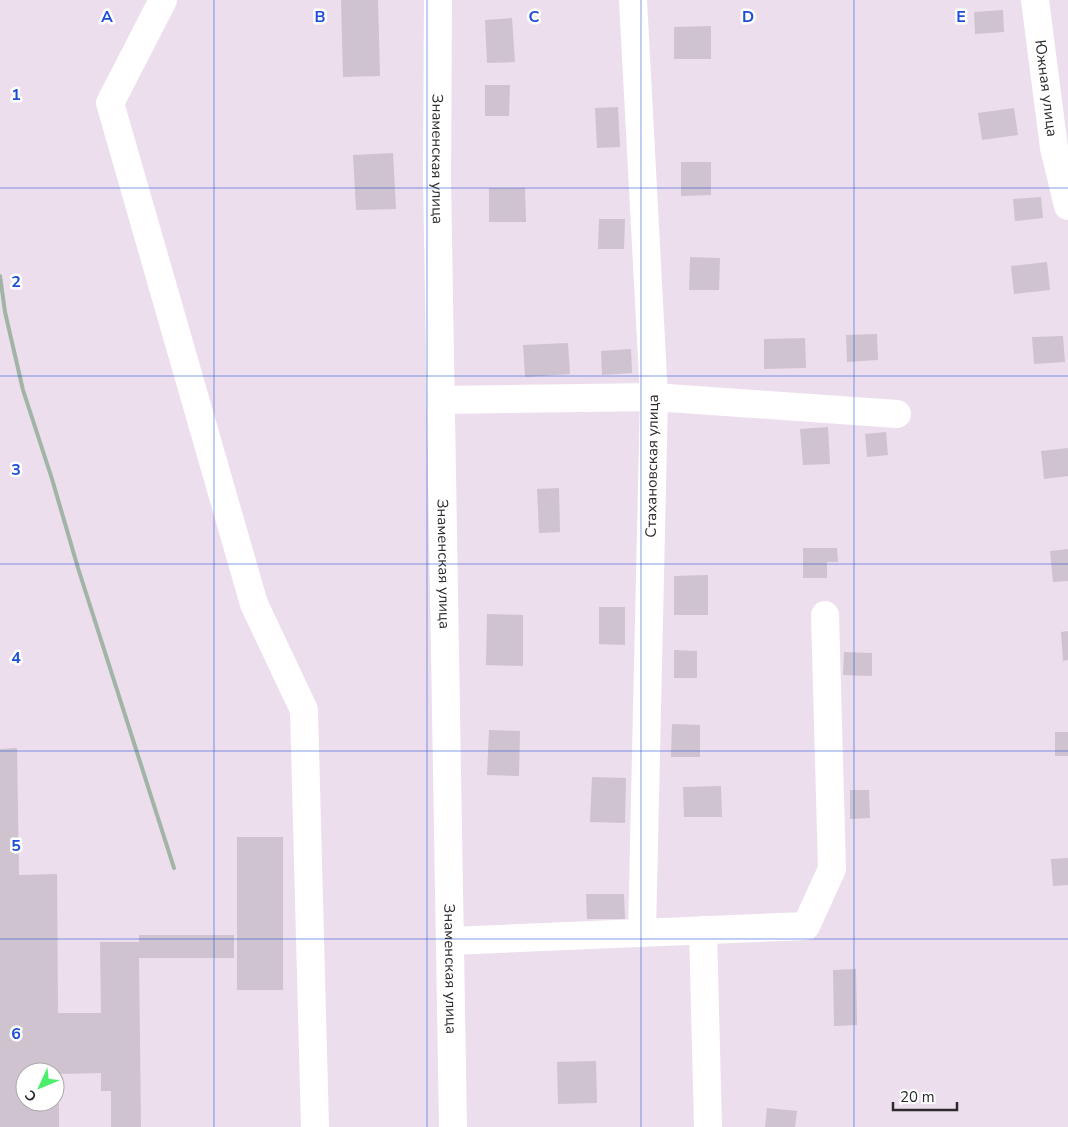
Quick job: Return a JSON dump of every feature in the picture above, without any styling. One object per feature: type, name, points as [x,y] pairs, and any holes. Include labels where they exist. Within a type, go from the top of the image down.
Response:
[{"type":"street","points":[[162,0],[110,103],[254,604],[304,710],[315,1127]]},
{"type":"street","name":"Знаменская улица","points":[[438,0],[437,178],[453,1127]]},
{"type":"street","name":"Стахановская улица","points":[[633,0],[654,397],[642,933]]},
{"type":"street","name":"Южная улица","points":[[1035,0],[1054,148],[1068,206]]},
{"type":"street","points":[[441,400],[654,397],[897,414]]},
{"type":"street","points":[[450,941],[806,926],[832,869],[825,615]]},
{"type":"street","points":[[703,930],[708,1127]]},
{"type":"building","points":[[341,0],[378,0],[380,76],[343,77]]},
{"type":"building","points":[[1003,10],[1004,32],[975,34],[974,12]]},
{"type":"building","points":[[512,18],[515,62],[487,63],[485,20]]},
{"type":"building","points":[[711,26],[711,59],[674,59],[674,27]]},
{"type":"building","points":[[485,85],[510,85],[509,116],[485,116]]},
{"type":"building","points":[[618,107],[620,147],[597,148],[595,108]]},
{"type":"building","points":[[1014,108],[1018,135],[982,140],[978,113]]},
{"type":"building","points":[[393,153],[396,209],[356,210],[353,155]]},
{"type":"building","points":[[681,162],[711,162],[711,195],[681,196]]},
{"type":"building","points":[[489,188],[525,188],[526,222],[489,222]]},
{"type":"building","points":[[1041,197],[1043,218],[1015,221],[1013,199]]},
{"type":"building","points":[[599,219],[625,219],[624,249],[598,249]]},
{"type":"building","points":[[690,257],[720,258],[719,290],[689,290]]},
{"type":"building","points":[[1047,262],[1050,290],[1014,294],[1011,266]]},
{"type":"building","points":[[877,334],[878,360],[847,362],[846,335]]},
{"type":"building","points":[[1063,336],[1065,362],[1034,364],[1032,337]]},
{"type":"building","points":[[805,338],[806,368],[764,369],[764,339]]},
{"type":"building","points":[[568,343],[570,374],[525,377],[523,345]]},
{"type":"building","points":[[631,349],[632,373],[602,375],[601,351]]},
{"type":"building","points":[[828,427],[830,464],[803,465],[800,429]]},
{"type":"building","points":[[886,432],[888,455],[867,457],[865,434]]},
{"type":"building","points":[[1068,448],[1068,476],[1044,479],[1041,451]]},
{"type":"building","points":[[559,488],[560,532],[539,533],[537,489]]},
{"type":"building","points":[[803,548],[837,548],[838,562],[827,562],[827,578],[803,578]]},
{"type":"building","points":[[1068,549],[1068,581],[1053,582],[1050,551]]},
{"type":"building","points":[[708,575],[708,615],[674,615],[674,576]]},
{"type":"building","points":[[599,607],[625,607],[625,645],[599,644]]},
{"type":"building","points":[[487,614],[523,615],[523,666],[486,665]]},
{"type":"building","points":[[1068,631],[1068,660],[1063,661],[1061,632]]},
{"type":"building","points":[[674,650],[697,651],[697,678],[674,678]]},
{"type":"building","points":[[844,652],[872,653],[872,676],[843,675]]},
{"type":"building","points":[[672,724],[700,725],[700,757],[671,757]]},
{"type":"building","points":[[489,730],[520,731],[519,776],[487,775]]},
{"type":"building","points":[[1055,732],[1068,732],[1068,756],[1055,756]]},
{"type":"building","points":[[17,748],[19,875],[57,874],[58,1013],[101,1013],[100,942],[139,942],[139,935],[234,935],[234,958],[139,958],[141,1127],[111,1127],[111,1091],[101,1091],[101,1073],[65,1074],[65,1062],[15,1062],[15,1112],[59,1112],[59,1127],[0,1127],[0,749]]},
{"type":"building","points":[[592,777],[626,778],[625,823],[590,822]]},
{"type":"building","points":[[721,786],[722,817],[684,817],[683,787]]},
{"type":"building","points":[[850,790],[869,790],[870,818],[850,819]]},
{"type":"building","points":[[237,837],[283,837],[283,990],[237,990]]},
{"type":"building","points":[[1068,858],[1068,885],[1053,886],[1051,859]]},
{"type":"building","points":[[586,894],[624,894],[625,919],[587,919]]},
{"type":"building","points":[[856,969],[857,1025],[834,1026],[833,970]]},
{"type":"building","points":[[596,1061],[597,1103],[558,1104],[557,1062]]},
{"type":"building","points":[[767,1108],[797,1111],[795,1127],[765,1127]]},
{"type":"railway","points":[[0,276],[5,312],[23,390],[174,868]]}]
